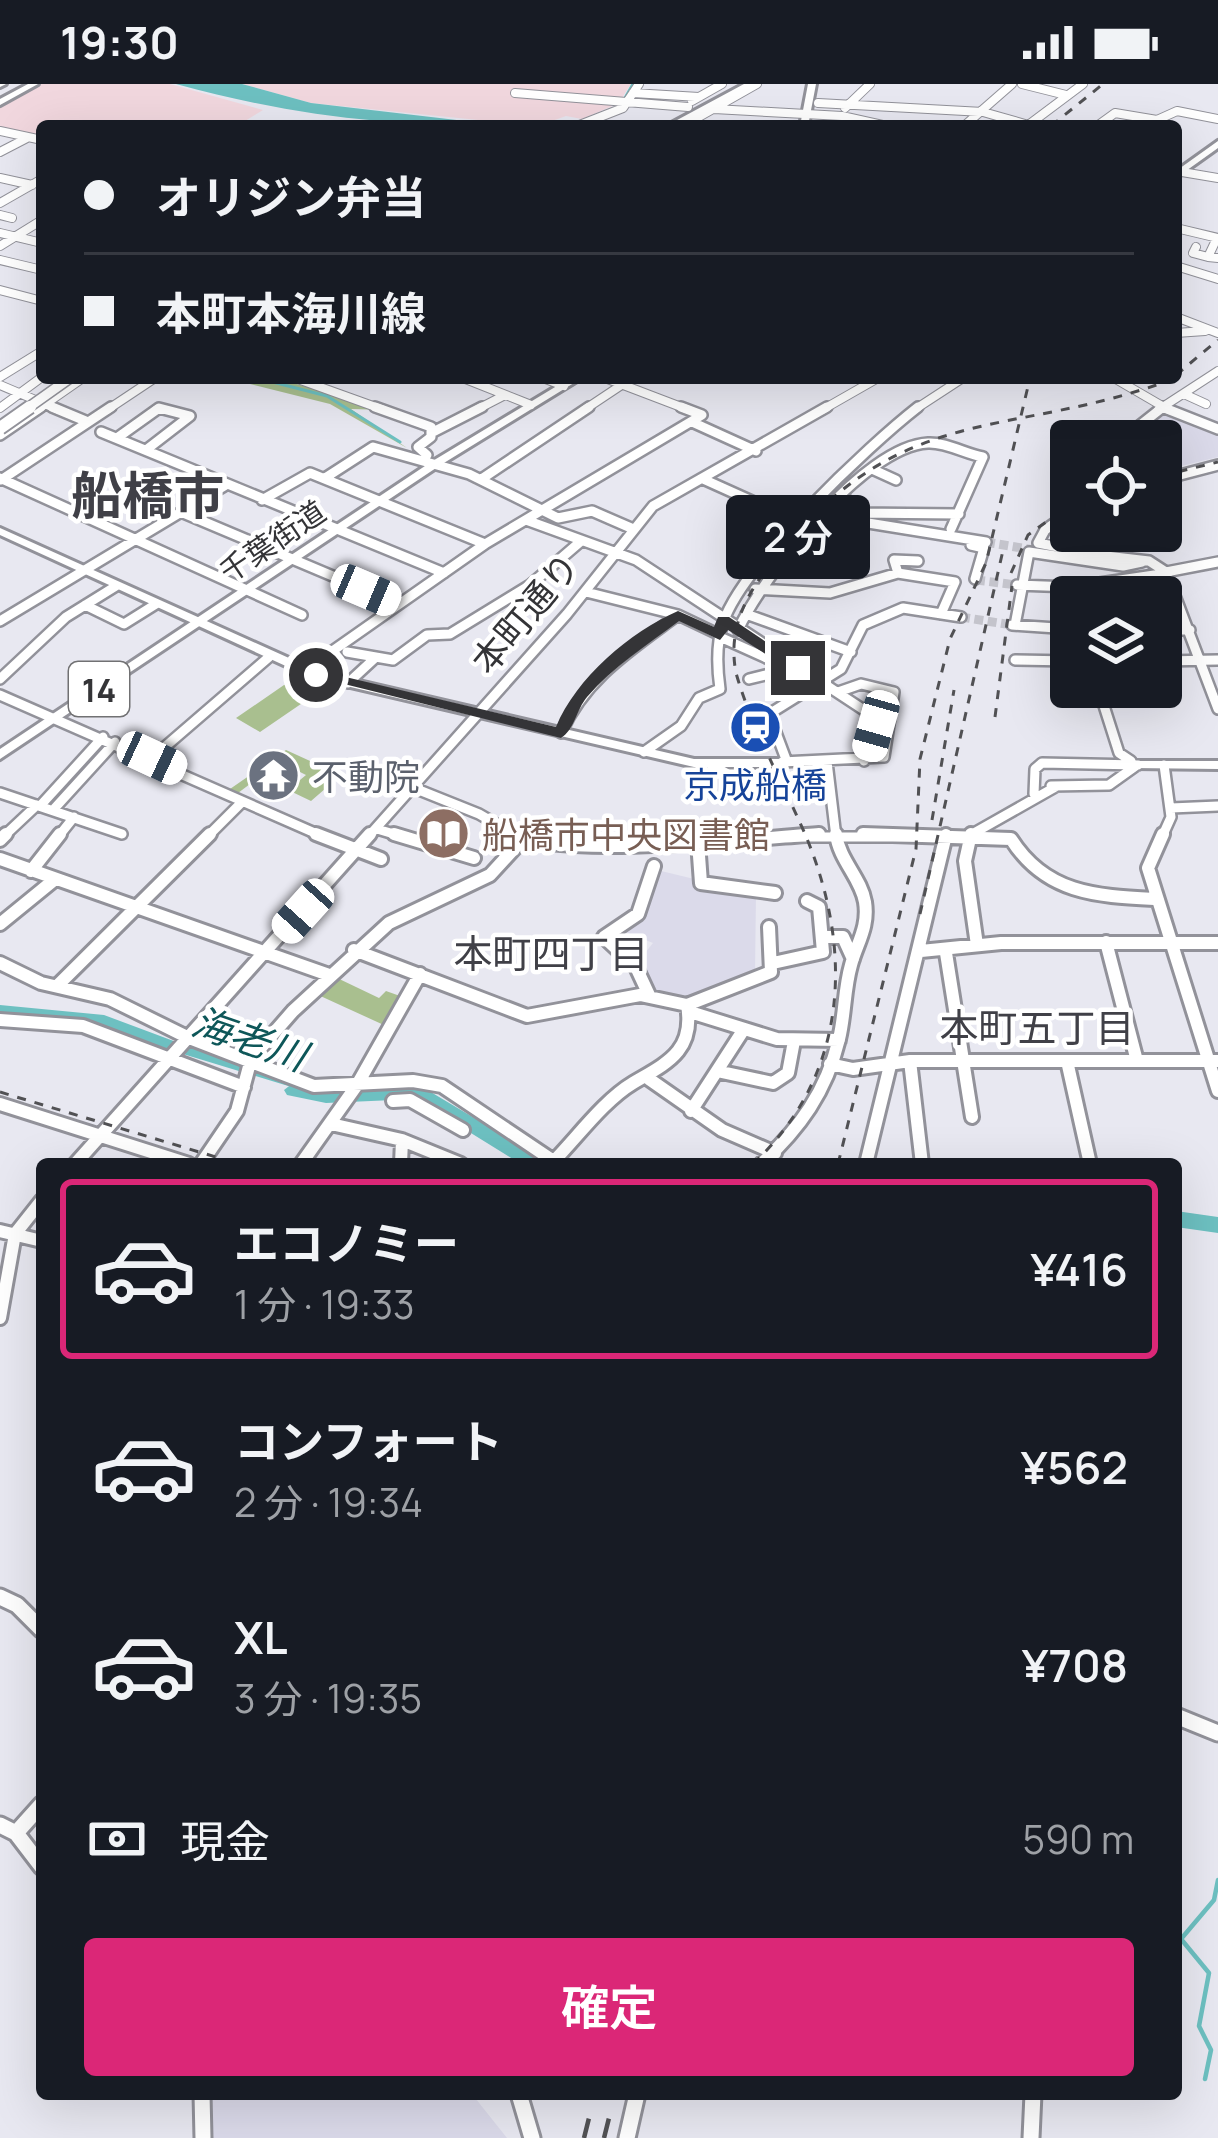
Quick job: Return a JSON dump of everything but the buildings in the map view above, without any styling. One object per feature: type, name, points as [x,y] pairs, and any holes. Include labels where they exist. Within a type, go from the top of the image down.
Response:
[{"type":"highway","points":[[0,92],[34,84]]},
{"type":"highway","points":[[666,120],[733,84]]},
{"type":"highway","points":[[681,120],[750,84]]},
{"type":"highway","points":[[808,120],[811,84]]},
{"type":"highway","points":[[808,120],[811,84]]},
{"type":"highway","points":[[1182,170],[1218,144]]},
{"type":"highway","points":[[0,428],[52,384]]},
{"type":"highway","points":[[0,428],[62,384]]},
{"type":"highway","name":"千葉街道","points":[[0,755],[380,501],[434,458],[567,384]]},
{"type":"main road","points":[[0,531],[304,671],[644,752],[710,764],[784,762]]},
{"type":"main road","points":[[1138,764],[1218,765]]},
{"type":"street","points":[[590,120],[626,104],[638,84]]},
{"type":"street","points":[[514,94],[685,107],[722,84]]},
{"type":"street","points":[[695,120],[750,84]]},
{"type":"street","points":[[842,116],[870,84]]},
{"type":"street","points":[[972,120],[1012,84]]},
{"type":"street","points":[[1022,84],[1066,95]]},
{"type":"street","points":[[1036,120],[1083,84]]},
{"type":"street","points":[[633,93],[699,97]]},
{"type":"street","points":[[813,101],[983,112],[1009,120]]},
{"type":"street","points":[[717,109],[808,120],[842,116],[860,120]]},
{"type":"street","points":[[731,120],[734,110]]},
{"type":"street","points":[[1160,120],[1177,111],[1218,119]]},
{"type":"street","points":[[1105,120],[1115,113],[1143,120]]},
{"type":"street","points":[[0,131],[36,139]]},
{"type":"street","points":[[0,152],[28,137]]},
{"type":"street","points":[[1182,174],[1218,178]]},
{"type":"street","points":[[0,178],[32,185]]},
{"type":"street","points":[[0,203],[36,183]]},
{"type":"street","points":[[0,215],[28,229]]},
{"type":"street","points":[[15,221],[36,221]]},
{"type":"street","points":[[0,246],[36,224]]},
{"type":"street","points":[[1182,229],[1217,238],[1213,258],[1193,253],[1196,247]]},
{"type":"street","points":[[0,233],[36,241]]},
{"type":"street","points":[[0,260],[36,269]]},
{"type":"street","points":[[1182,268],[1218,279]]},
{"type":"street","points":[[0,290],[36,299]]},
{"type":"street","points":[[28,297],[36,292]]},
{"type":"street","points":[[1182,320],[1206,331]]},
{"type":"street","points":[[1182,333],[1218,333]]},
{"type":"street","points":[[36,355],[0,381],[88,422]]},
{"type":"street","points":[[1148,420],[1218,371]]},
{"type":"street","points":[[0,409],[36,381]]},
{"type":"street","points":[[0,428],[74,384]]},
{"type":"street","points":[[1,479],[146,384]]},
{"type":"street","points":[[329,384],[392,409],[433,432]]},
{"type":"street","points":[[478,384],[531,405]]},
{"type":"street","points":[[558,384],[563,386]]},
{"type":"street","points":[[304,671],[485,544],[703,415],[623,384],[483,478]]},
{"type":"street","name":"本町通り","points":[[80,1158],[586,592],[631,527],[658,502],[868,384]]},
{"type":"street","points":[[644,752],[682,725],[699,698],[720,689],[723,620],[742,586],[825,493],[951,384]]},
{"type":"street","points":[[1124,384],[1164,408],[1217,427]]},
{"type":"street","points":[[1184,394],[1206,404]]},
{"type":"street","points":[[434,458],[418,447],[433,432],[506,395]]},
{"type":"street","points":[[117,438],[159,408],[190,416],[146,450]]},
{"type":"street","points":[[692,422],[756,451]]},
{"type":"street","points":[[101,432],[444,573]]},
{"type":"street","points":[[738,630],[758,590],[841,498],[874,470],[926,443],[983,457],[951,529]]},
{"type":"street","points":[[325,478],[373,447],[434,458],[561,518],[592,511],[631,527]]},
{"type":"street","points":[[855,465],[896,480]]},
{"type":"street","points":[[1182,475],[1218,466]]},
{"type":"street","points":[[262,500],[305,473],[485,544]]},
{"type":"street","points":[[1,479],[302,615]]},
{"type":"street","points":[[703,479],[745,500],[985,548],[971,585],[898,573],[830,593],[742,586]]},
{"type":"street","points":[[0,621],[222,483]]},
{"type":"street","points":[[825,493],[849,501],[843,511],[959,514]]},
{"type":"street","points":[[181,512],[399,604]]},
{"type":"street","points":[[824,515],[951,529],[985,538]]},
{"type":"street","points":[[526,520],[615,551],[838,692],[875,719],[864,761]]},
{"type":"street","points":[[865,523],[985,538]]},
{"type":"street","points":[[889,523],[985,538]]},
{"type":"street","points":[[1050,525],[1037,543],[1050,546]]},
{"type":"street","points":[[347,652],[393,661],[428,635],[450,634],[530,585],[580,542]]},
{"type":"street","points":[[1167,572],[1142,562],[1034,548],[1149,560],[1167,572],[1218,710]]},
{"type":"street","points":[[1148,576],[1218,562],[1218,549]]},
{"type":"street","points":[[1050,627],[1014,625],[1018,585],[1030,552],[1123,566],[1142,562]]},
{"type":"street","points":[[1083,552],[1104,556]]},
{"type":"street","points":[[898,573],[894,560],[917,561]]},
{"type":"street","points":[[941,614],[955,582]]},
{"type":"street","points":[[1018,585],[1050,589]]},
{"type":"street","points":[[0,679],[85,605],[116,586]]},
{"type":"street","points":[[676,586],[670,590],[676,615]]},
{"type":"street","points":[[586,592],[676,615],[773,662],[781,657]]},
{"type":"street","points":[[85,605],[124,624],[155,604]]},
{"type":"street","points":[[838,692],[861,684],[895,694],[884,757],[784,762],[769,714],[841,669],[863,626],[903,608],[961,617]]},
{"type":"street","points":[[746,614],[850,652]]},
{"type":"street","points":[[561,733],[574,701],[607,667],[676,615]]},
{"type":"street","points":[[1182,630],[1190,630]]},
{"type":"street","points":[[152,758],[269,657]]},
{"type":"street","points":[[348,683],[375,658]]},
{"type":"street","points":[[1015,660],[1050,661]]},
{"type":"street","points":[[1182,661],[1218,661]]},
{"type":"street","points":[[749,679],[798,668]]},
{"type":"street","points":[[0,695],[58,716],[242,802],[381,859]]},
{"type":"street","points":[[1105,708],[1119,753],[1138,764]]},
{"type":"street","points":[[0,840],[43,807],[109,740]]},
{"type":"street","points":[[769,1158],[806,1118],[830,1064],[839,1040],[853,959],[864,937],[866,899],[844,866],[833,833],[827,762]]},
{"type":"street","points":[[1034,794],[1039,782],[1035,769],[1042,763],[1138,764]]},
{"type":"street","points":[[710,764],[760,792]]},
{"type":"street","points":[[1039,782],[1109,784],[1138,764]]},
{"type":"street","points":[[1164,765],[1169,826],[1148,865],[1170,943],[1213,1061],[1218,1091]]},
{"type":"street","points":[[370,770],[411,791],[479,814],[523,838],[617,849],[833,833],[1011,839],[1022,861],[1065,892],[1156,899]]},
{"type":"street","points":[[968,836],[1034,794],[1057,786]]},
{"type":"street","points":[[0,794],[122,834]]},
{"type":"street","points":[[58,985],[242,802]]},
{"type":"street","points":[[1171,808],[1218,806]]},
{"type":"street","points":[[31,871],[74,817]]},
{"type":"street","points":[[377,829],[474,858]]},
{"type":"street","points":[[867,1158],[946,835]]},
{"type":"street","points":[[968,836],[965,866],[977,945]]},
{"type":"street","points":[[205,1158],[237,1111],[247,1074],[272,1035],[329,975],[396,919],[490,875],[523,838]]},
{"type":"street","points":[[698,842],[701,883],[776,892]]},
{"type":"street","points":[[0,859],[329,975]]},
{"type":"street","points":[[649,995],[636,967],[604,938],[638,914],[654,866]]},
{"type":"street","points":[[0,924],[54,880]]},
{"type":"street","points":[[773,963],[823,952],[819,907],[807,901]]},
{"type":"street","points":[[688,1009],[771,972],[769,927]]},
{"type":"street","points":[[823,937],[844,937],[853,959]]},
{"type":"street","points":[[1106,942],[1137,1061]]},
{"type":"street","points":[[921,951],[946,953],[977,945],[1218,943]]},
{"type":"street","points":[[354,950],[527,1016],[649,995],[744,1029],[794,1041],[839,1040]]},
{"type":"street","points":[[946,953],[972,1117]]},
{"type":"street","points":[[0,963],[41,983],[110,999],[247,1074]]},
{"type":"street","points":[[306,1158],[356,1086],[420,974]]},
{"type":"street","points":[[559,1158],[633,1083],[649,1079],[683,1051],[688,1009]]},
{"type":"street","points":[[0,1019],[83,1026],[171,1057],[314,1086],[413,1081],[442,1086],[547,1158]]},
{"type":"street","points":[[691,1112],[744,1029]]},
{"type":"street","points":[[717,1071],[773,1083],[788,1073],[794,1041]]},
{"type":"street","points":[[830,1064],[853,1069],[910,1061],[1213,1061]]},
{"type":"street","points":[[910,1061],[921,1158]]},
{"type":"street","points":[[1066,1061],[1089,1158]]},
{"type":"street","points":[[649,1079],[691,1112],[775,1153]]},
{"type":"street","points":[[393,1101],[410,1100],[464,1130]]},
{"type":"street","points":[[0,1104],[169,1158]]},
{"type":"street","points":[[331,1124],[402,1140],[446,1158]]},
{"type":"street","points":[[400,1158],[402,1140]]},
{"type":"street","points":[[0,1318],[7,1233],[36,1206]]},
{"type":"street","points":[[0,1597],[17,1605],[36,1624]]},
{"type":"street","points":[[1182,1718],[1218,1733]]},
{"type":"street","points":[[36,1808],[8,1829],[36,1860]]},
{"type":"street","points":[[202,2100],[203,2138]]},
{"type":"street","points":[[521,2100],[532,2138]]},
{"type":"street","points":[[627,2138],[636,2100]]},
{"type":"street","points":[[1031,2138],[1033,2100]]},
{"type":"shaded area","points":[[41,84],[170,84],[263,110],[247,120],[36,120],[36,137],[0,129],[0,105]]},
{"type":"shaded area","points":[[242,84],[631,84],[620,101],[511,91],[617,104],[582,119],[479,120],[311,103]]},
{"type":"shaded area","points":[[1162,410],[1218,431],[1218,457],[1182,466],[1182,420],[1149,420]]},
{"type":"shaded area","points":[[657,870],[756,894],[755,973],[688,998],[654,990],[640,959],[653,943],[623,931]]},
{"type":"shaded area","points":[[206,2100],[477,2100],[507,2138],[208,2138]]},
{"type":"green space","points":[[250,384],[297,384],[386,410],[351,409],[407,448],[330,404]]},
{"type":"green space","points":[[284,685],[317,693],[260,732],[236,718]]},
{"type":"green space","points":[[286,750],[332,771],[324,778],[333,782],[311,801],[288,790],[306,775],[298,771],[291,777],[273,768],[262,775],[253,773],[258,778],[238,793],[230,789]]},
{"type":"green space","points":[[333,976],[379,998],[386,991],[400,996],[386,1026],[316,994]]},
{"type":"water","points":[[176,84],[242,84],[311,103],[457,120],[375,120],[260,104]]},
{"type":"water","points":[[0,1005],[104,1015],[321,1096],[137,1040],[0,1017]]},
{"type":"waterway","points":[[625,98],[633,84]]},
{"type":"waterway","points":[[280,384],[327,396],[400,442]]},
{"type":"waterway","name":"海老川","points":[[293,1090],[326,1096],[419,1092],[526,1158]]},
{"type":"waterway","name":"海老川","points":[[1182,1220],[1218,1225]]},
{"type":"waterway","points":[[1182,1938],[1214,1900],[1218,1880]]},
{"type":"waterway","points":[[1182,1940],[1209,1973],[1199,2026],[1211,2050],[1205,2079]]},
{"type":"tunnel","points":[[986,542],[1034,550]]},
{"type":"tunnel","points":[[976,580],[1017,585]]},
{"type":"tunnel","points":[[961,617],[1012,625]]},
{"type":"railway","points":[[1058,120],[1103,84]]},
{"type":"railway","points":[[1182,370],[1218,340]]},
{"type":"railway","points":[[1020,418],[1029,384]]},
{"type":"railway","points":[[1020,418],[1157,384]]},
{"type":"railway","points":[[758,1158],[785,1129],[809,1091],[825,1051],[835,966],[821,878],[736,673],[735,640],[742,610],[777,556],[824,505],[870,470],[916,446],[1020,418]]},
{"type":"railway","points":[[839,1158],[916,849],[920,759],[950,639],[986,563],[1020,418]]},
{"type":"railway","points":[[1182,471],[1218,462]]},
{"type":"railway","points":[[1011,573],[1028,535],[1050,519]]},
{"type":"railway","points":[[920,914],[1004,546]]},
{"type":"railway","points":[[995,717],[1012,586]]},
{"type":"railway","points":[[932,820],[954,690]]},
{"type":"railway","points":[[0,1092],[219,1158]]},
{"type":"railway","points":[[584,2138],[594,2100]]},
{"type":"railway","points":[[604,2138],[614,2100]]},
{"type":"place","name":"京成船橋","points":[[755,728]]},
{"type":"place","name":"不動院","points":[[273,776]]},
{"type":"place","name":"船橋市中央図書館","points":[[443,834]]},
{"type":"district","name":"船橋市","points":[[148,494]]},
{"type":"district","name":"本町四丁目","points":[[551,953]]},
{"type":"district","name":"本町五丁目","points":[[1037,1027]]},
{"type":"route","points":[[316,675],[561,733],[574,701],[607,667],[678,615],[720,635],[723,620],[798,668]]}]
